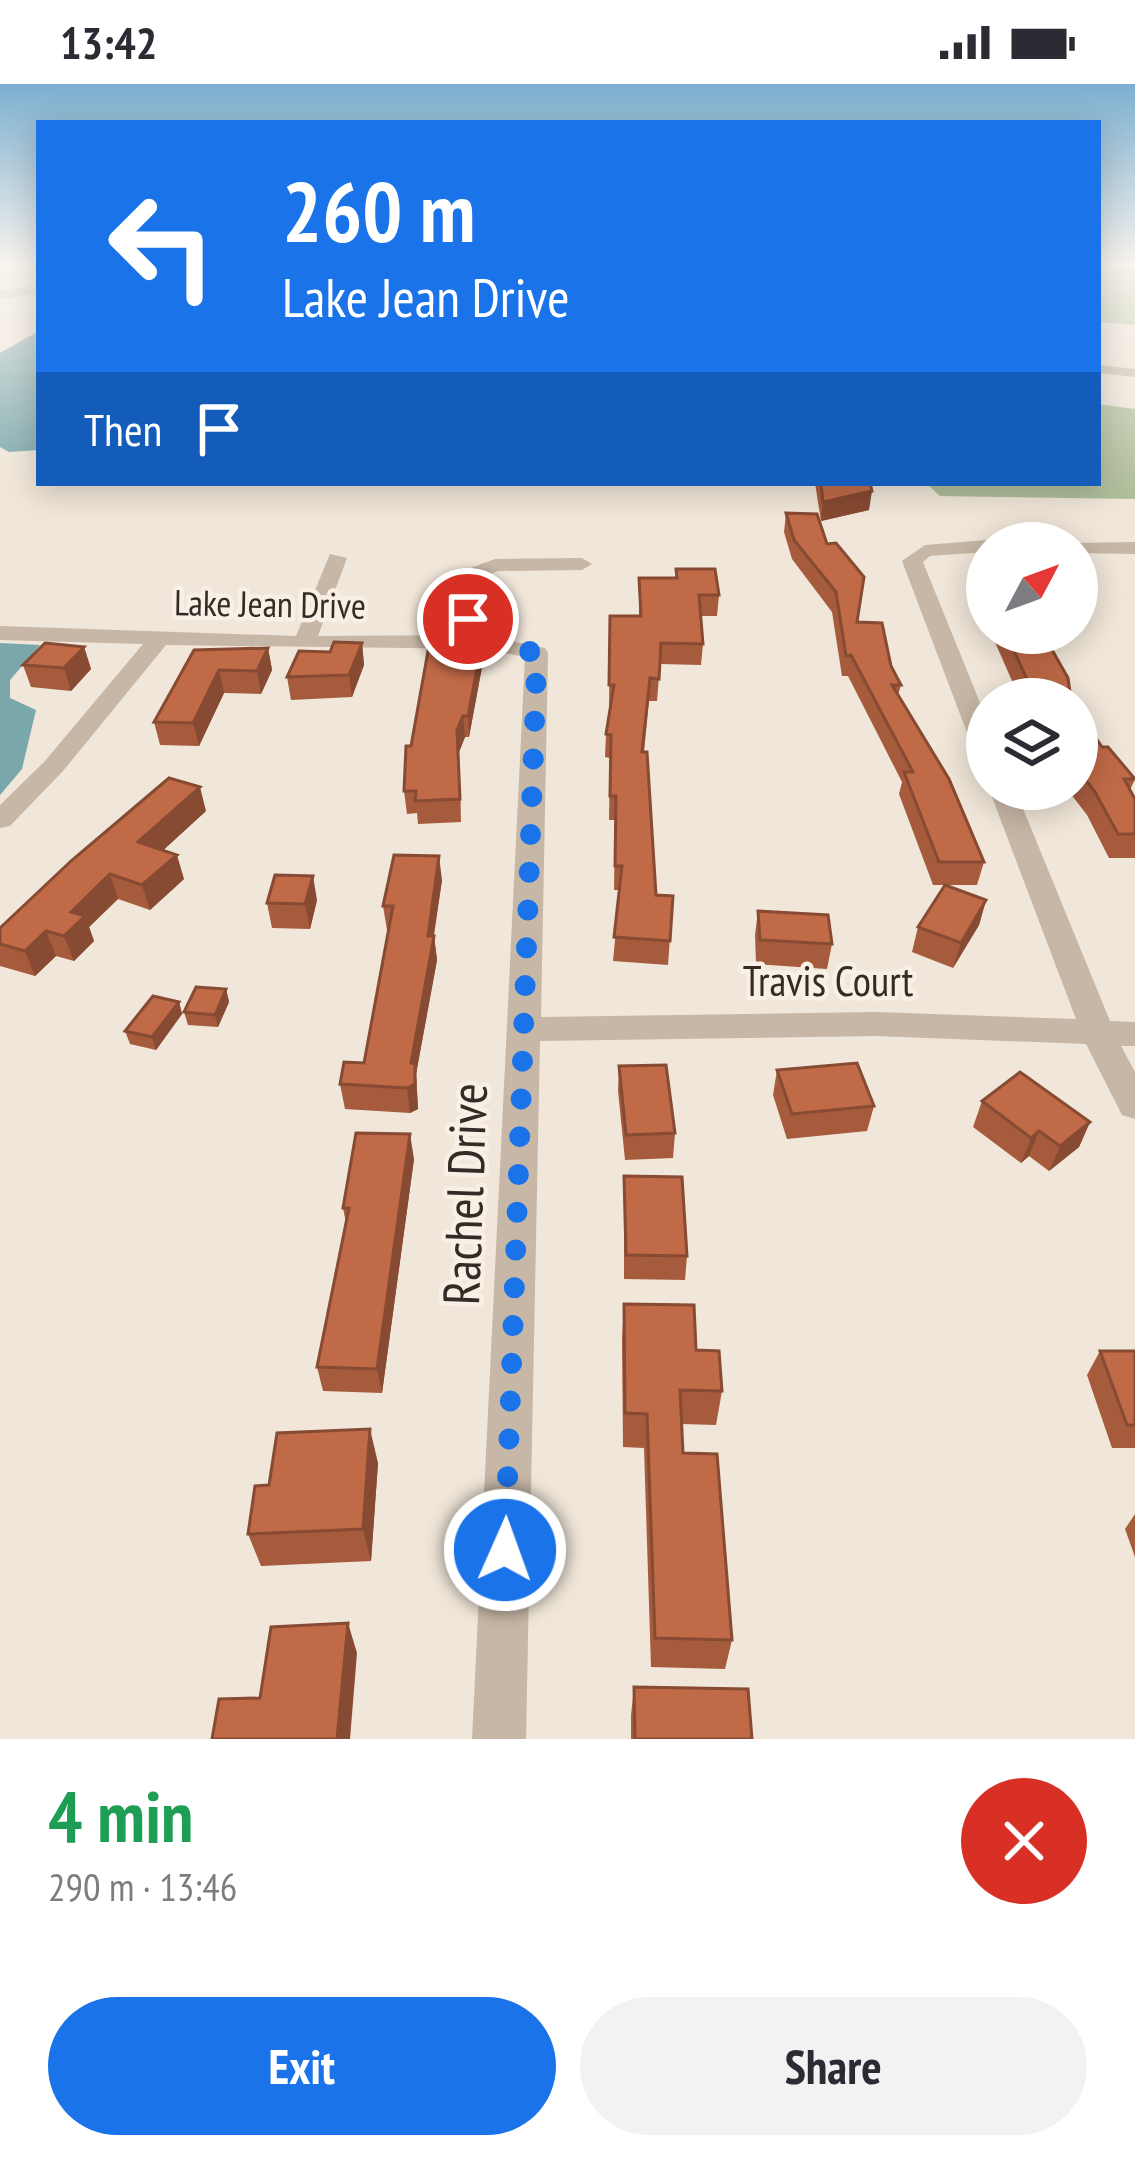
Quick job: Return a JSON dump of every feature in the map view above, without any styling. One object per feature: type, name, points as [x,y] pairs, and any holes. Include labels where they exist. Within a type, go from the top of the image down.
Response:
[{"type":"street","points":[[1101,370],[1135,373]]},
{"type":"street","points":[[1098,547],[1135,548]]},
{"type":"street","points":[[966,548],[925,550],[912,561],[966,699]]},
{"type":"street","points":[[304,643],[337,559]]},
{"type":"street","points":[[482,642],[455,596],[464,578],[495,565],[582,564]]},
{"type":"street","name":"Lake Jean Drive","points":[[0,634],[304,643],[482,642],[537,653]]},
{"type":"street","points":[[0,820],[54,766],[161,637]]},
{"type":"street","name":"Rachel Drive","points":[[499,1739],[520,1029],[537,653]]},
{"type":"street","points":[[1010,810],[1099,1036],[1135,1105]]},
{"type":"street","name":"Travis Court","points":[[520,1029],[876,1024],[1135,1034]]},
{"type":"green space","points":[[1101,404],[1135,409],[1135,499],[940,496],[929,486],[1101,486]]},
{"type":"water","points":[[23,340],[36,340],[36,450],[9,452],[0,447],[0,353]]},
{"type":"water","points":[[0,643],[40,645],[10,680],[10,698],[36,710],[22,769],[0,795]]},
{"type":"building","points":[[821,486],[871,486],[872,491],[823,502]]},
{"type":"building","points":[[786,513],[817,514],[827,544],[836,543],[864,577],[857,622],[882,623],[891,666],[901,685],[892,685],[949,779],[984,862],[939,862],[904,772],[913,772],[851,655],[846,656],[836,592],[794,540]]},
{"type":"building","points":[[676,569],[715,569],[719,595],[699,595],[703,644],[661,643],[659,679],[650,678],[642,752],[647,752],[656,895],[673,896],[670,941],[614,937],[622,866],[615,866],[616,796],[610,796],[611,735],[606,734],[614,685],[609,685],[610,616],[641,616],[639,578],[677,578]]},
{"type":"building","points":[[430,640],[474,640],[473,646],[481,647],[468,716],[463,716],[457,730],[460,799],[415,801],[416,791],[404,791],[406,746],[411,746]]},
{"type":"building","points":[[334,642],[362,643],[349,675],[287,677],[299,651],[330,652]]},
{"type":"building","points":[[45,643],[84,647],[64,668],[23,665]]},
{"type":"building","points":[[268,648],[257,671],[219,670],[193,723],[154,722],[194,650]]},
{"type":"building","points":[[1016,654],[1054,654],[1068,678],[1026,678]]},
{"type":"building","points":[[1098,741],[1135,779],[1124,779],[1135,799],[1135,834],[1118,834],[1098,797]]},
{"type":"building","points":[[169,778],[200,787],[138,842],[177,855],[142,885],[110,874],[71,912],[85,916],[64,936],[46,931],[25,951],[0,944],[0,928]]},
{"type":"building","points":[[394,855],[439,856],[428,936],[434,936],[411,1063],[415,1064],[415,1084],[407,1088],[340,1084],[344,1062],[364,1063],[393,906],[383,906]]},
{"type":"building","points":[[275,875],[313,876],[305,904],[267,903]]},
{"type":"building","points":[[945,885],[986,900],[961,943],[918,927]]},
{"type":"building","points":[[758,911],[828,915],[832,944],[760,940]]},
{"type":"building","points":[[196,987],[226,989],[215,1015],[184,1012]]},
{"type":"building","points":[[153,996],[179,1002],[152,1037],[125,1031]]},
{"type":"building","points":[[857,1063],[874,1106],[792,1114],[777,1070]]},
{"type":"building","points":[[666,1065],[675,1133],[626,1135],[619,1066]]},
{"type":"building","points":[[1020,1072],[1090,1122],[1060,1146],[1039,1131],[1031,1138],[982,1101]]},
{"type":"building","points":[[356,1133],[410,1134],[377,1369],[317,1367],[349,1208],[343,1208]]},
{"type":"building","points":[[624,1176],[682,1177],[687,1256],[626,1255]]},
{"type":"building","points":[[624,1304],[694,1305],[696,1350],[719,1351],[722,1391],[680,1390],[683,1453],[717,1454],[732,1640],[655,1638],[647,1414],[625,1413]]},
{"type":"building","points":[[1100,1351],[1135,1351],[1135,1425],[1127,1425]]},
{"type":"building","points":[[370,1429],[363,1529],[248,1534],[255,1486],[269,1485],[277,1433]]},
{"type":"building","points":[[348,1623],[337,1739],[212,1739],[219,1699],[260,1698],[271,1627]]},
{"type":"building","points":[[634,1687],[748,1689],[752,1739],[635,1739]]},
{"type":"route","points":[[468,619],[482,642],[537,653],[505,1550]]}]
